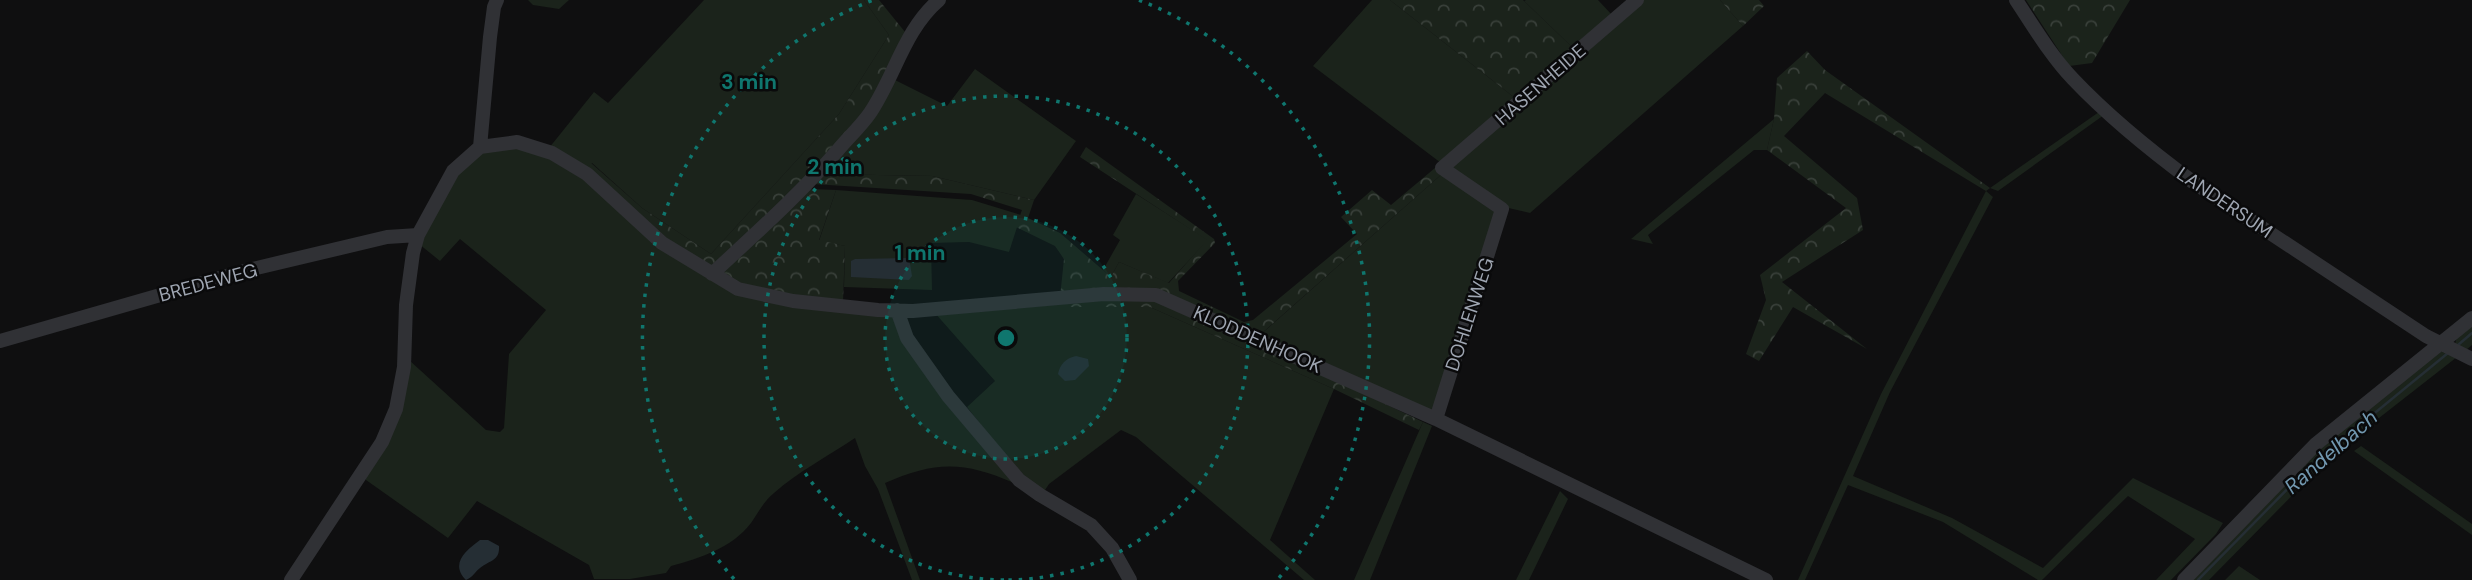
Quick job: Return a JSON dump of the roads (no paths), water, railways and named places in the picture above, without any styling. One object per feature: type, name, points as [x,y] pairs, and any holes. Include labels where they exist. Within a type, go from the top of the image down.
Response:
[{"type":"street","points":[[291,580],[382,442],[396,409],[404,367],[406,305],[413,253],[418,235],[453,171],[480,147],[489,37],[494,7],[498,0]]},
{"type":"street","points":[[712,274],[807,186],[869,114],[889,80],[912,30],[924,13],[939,0]]},
{"type":"street","name":"HASENHEIDE","points":[[1502,209],[1442,168],[1637,0]]},
{"type":"street","name":"LANDERSUM","points":[[2016,0],[2050,51],[2073,79],[2157,156],[2426,336],[2472,359]]},
{"type":"street","name":"KLODDENHOOK","points":[[480,147],[517,142],[552,153],[587,174],[663,243],[738,289],[793,301],[878,310],[1104,294],[1156,295],[1436,419],[1766,580]]},
{"type":"street","name":"DOHLENWEG","points":[[1436,419],[1502,209]]},
{"type":"street","name":"BREDEWEG","points":[[0,341],[244,271],[387,237],[418,235]]},
{"type":"street","points":[[897,310],[907,338],[948,396],[1019,480],[1091,524],[1112,548],[1130,580]]},
{"type":"street","points":[[2184,580],[2316,444],[2448,347],[2468,321]]},
{"type":"waterway","name":"Randelbach","points":[[2458,345],[2472,333]]},
{"type":"waterway","name":"Randelbach","points":[[2198,580],[2310,466],[2448,353]]}]
